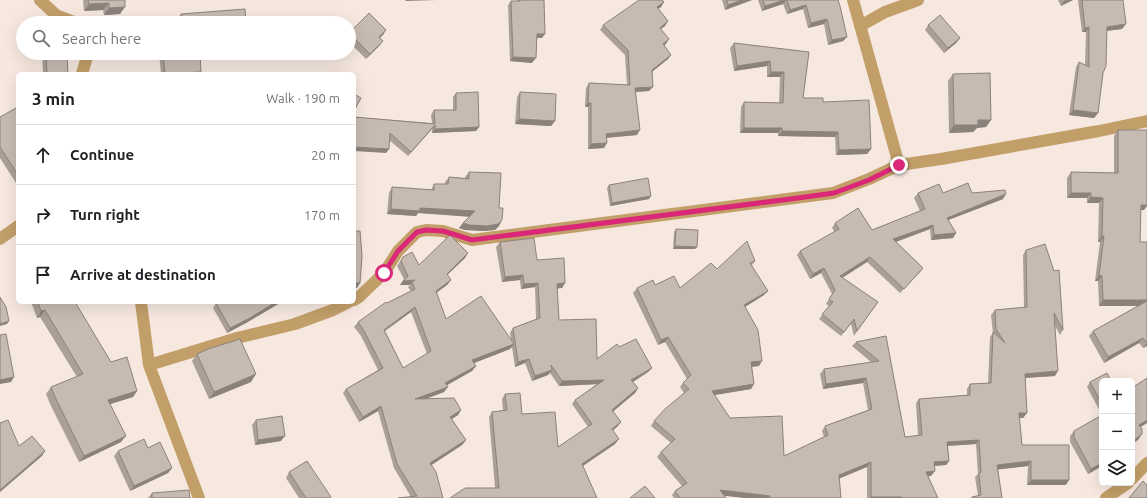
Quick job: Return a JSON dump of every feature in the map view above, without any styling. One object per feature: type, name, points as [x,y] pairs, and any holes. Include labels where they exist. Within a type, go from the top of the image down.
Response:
[{"type":"street","points":[[40,0],[59,16]]},
{"type":"street","points":[[853,0],[899,165]]},
{"type":"street","points":[[860,26],[885,12],[918,0]]},
{"type":"street","points":[[83,72],[86,60]]},
{"type":"street","points":[[356,299],[384,273],[398,251],[417,232],[426,230],[443,231],[472,240],[834,193],[869,180],[899,165],[1099,131],[1147,121]]},
{"type":"street","points":[[0,238],[16,227]]},
{"type":"street","points":[[141,304],[148,365],[199,498]]},
{"type":"street","points":[[148,365],[237,338],[295,324],[345,304]]},
{"type":"street","points":[[1135,476],[1147,463]]},
{"type":"street","points":[[1106,498],[1124,486]]},
{"type":"building","points":[[88,0],[125,0],[125,7],[109,8],[109,3],[89,4]]},
{"type":"building","points":[[544,0],[545,34],[537,34],[536,58],[513,57],[511,1]]},
{"type":"building","points":[[639,0],[662,0],[664,2],[657,7],[668,21],[660,28],[669,39],[663,44],[671,55],[652,70],[653,87],[635,88],[640,130],[606,134],[607,143],[591,144],[591,103],[588,103],[589,83],[630,85],[628,50],[603,25]]},
{"type":"building","points":[[727,0],[742,0],[728,5]]},
{"type":"building","points":[[763,0],[784,0],[765,6]]},
{"type":"building","points":[[787,0],[838,0],[847,37],[832,40],[827,19],[811,23],[806,5],[790,10]]},
{"type":"building","points":[[1082,0],[1123,0],[1126,24],[1107,27],[1106,66],[1103,73],[1098,113],[1073,110],[1079,62],[1089,67],[1089,27],[1085,28]]},
{"type":"building","points":[[245,9],[246,16],[181,16],[181,14]]},
{"type":"building","points":[[369,13],[386,30],[379,37],[383,41],[370,54],[356,40],[356,26]]},
{"type":"building","points":[[940,15],[960,38],[948,48],[928,25]]},
{"type":"building","points":[[734,43],[809,52],[803,98],[823,98],[823,102],[869,100],[871,149],[839,150],[838,132],[782,131],[782,128],[744,128],[744,102],[783,103],[784,72],[771,72],[770,61],[737,66]]},
{"type":"building","points":[[46,60],[67,60],[68,72],[47,72]]},
{"type":"building","points":[[164,60],[200,60],[201,72],[165,72]]},
{"type":"building","points":[[990,73],[991,120],[978,120],[978,125],[954,125],[953,74]]},
{"type":"building","points":[[478,92],[479,127],[435,129],[435,125],[411,152],[390,133],[389,149],[356,147],[356,117],[435,124],[434,110],[456,110],[456,93]]},
{"type":"building","points":[[520,92],[556,94],[555,121],[519,119]]},
{"type":"building","points":[[356,95],[361,98],[356,107]]},
{"type":"building","points":[[16,108],[16,172],[0,147],[0,117]]},
{"type":"building","points":[[1118,130],[1147,130],[1147,205],[1141,205],[1140,242],[1147,242],[1147,300],[1103,300],[1102,276],[1099,275],[1104,236],[1102,236],[1103,198],[1091,197],[1091,193],[1071,193],[1071,172],[1118,173]]},
{"type":"building","points":[[469,172],[501,173],[499,208],[503,208],[502,220],[498,224],[487,226],[469,225],[463,223],[475,211],[420,208],[420,211],[391,209],[392,187],[434,190],[434,184],[448,184],[449,177],[469,179]]},
{"type":"building","points":[[648,178],[651,196],[612,203],[609,185]]},
{"type":"building","points":[[968,183],[972,193],[1005,190],[1006,194],[947,218],[956,233],[934,235],[933,225],[893,239],[923,268],[904,289],[870,257],[840,276],[878,302],[857,331],[854,319],[844,332],[822,314],[833,302],[829,299],[835,290],[824,268],[813,274],[800,251],[839,229],[835,223],[858,208],[872,230],[925,209],[918,193],[939,184],[943,193]]},
{"type":"building","points":[[676,229],[698,230],[697,247],[675,246]]},
{"type":"building","points":[[356,231],[360,231],[362,256],[360,283],[356,283]]},
{"type":"building","points":[[450,235],[468,253],[447,274],[451,280],[436,291],[446,319],[481,296],[514,344],[472,360],[476,366],[445,383],[448,387],[415,399],[454,398],[461,410],[450,417],[466,440],[430,463],[436,472],[443,498],[398,498],[417,496],[397,464],[381,406],[363,417],[346,389],[383,368],[358,322],[386,302],[387,303],[415,289],[412,282],[415,280],[403,281],[408,276],[401,261],[403,257],[412,252],[419,265]],"holes":[[[415,307],[431,351],[403,368],[384,330]]]},
{"type":"building","points":[[534,238],[537,260],[564,258],[565,283],[557,284],[559,320],[596,319],[597,359],[617,344],[619,347],[636,339],[652,368],[631,380],[638,388],[612,410],[621,422],[612,429],[619,439],[582,464],[597,498],[450,498],[465,488],[499,488],[492,412],[507,410],[505,394],[520,393],[522,414],[555,412],[558,447],[592,424],[575,400],[604,380],[562,381],[551,365],[552,370],[535,376],[529,359],[518,362],[513,328],[540,318],[538,283],[524,284],[523,275],[505,277],[500,242]]},
{"type":"building","points":[[747,241],[755,261],[750,263],[768,291],[744,305],[758,330],[762,361],[751,362],[754,384],[712,391],[730,418],[782,416],[784,456],[828,435],[825,426],[872,409],[866,378],[826,384],[824,369],[879,361],[856,342],[886,336],[905,437],[922,435],[919,399],[970,395],[970,384],[991,383],[993,332],[1005,343],[996,329],[995,310],[1027,307],[1026,250],[1045,244],[1054,271],[1059,270],[1063,330],[1054,313],[1058,371],[1025,374],[1027,413],[1019,413],[1022,445],[1069,445],[1069,480],[1031,480],[1031,461],[997,465],[1002,498],[972,498],[981,495],[979,440],[947,442],[949,461],[934,462],[935,471],[926,472],[938,498],[871,497],[871,462],[839,475],[841,498],[770,498],[770,496],[720,490],[726,498],[680,498],[675,491],[687,483],[661,452],[675,439],[654,421],[665,409],[689,389],[683,383],[691,375],[668,337],[661,340],[637,288],[653,280],[655,285],[674,276],[680,288],[711,263],[717,269]]},
{"type":"building","points":[[0,297],[6,307],[9,321],[0,324]]},
{"type":"building","points":[[1147,301],[1147,343],[1143,338],[1108,357],[1093,331]]},
{"type":"building","points":[[39,304],[76,304],[111,362],[127,357],[137,391],[108,400],[126,436],[84,456],[51,387],[83,374],[45,310],[41,311]]},
{"type":"building","points":[[217,304],[273,304],[250,318],[230,328]]},
{"type":"building","points":[[6,334],[14,377],[0,380],[0,335]]},
{"type":"building","points":[[240,339],[256,374],[214,392],[197,354]]},
{"type":"building","points":[[1107,373],[1110,378],[1099,378],[1099,398],[1090,382]]},
{"type":"building","points":[[1147,378],[1147,420],[1139,425],[1142,429],[1142,434],[1135,440],[1135,414],[1135,386]]},
{"type":"building","points":[[282,416],[285,436],[258,440],[256,420]]},
{"type":"building","points":[[1099,417],[1099,465],[1091,469],[1074,437],[1074,431]]},
{"type":"building","points":[[8,420],[19,446],[32,436],[45,451],[0,490],[0,423]]},
{"type":"building","points":[[144,439],[148,448],[160,442],[172,468],[134,486],[118,451]]},
{"type":"building","points":[[307,461],[331,497],[306,498],[289,472]]},
{"type":"building","points":[[1143,481],[1147,485],[1147,498],[1129,498]]},
{"type":"building","points":[[645,486],[655,498],[630,498]]},
{"type":"building","points":[[189,490],[190,498],[152,498],[152,493]]},
{"type":"route","points":[[384,273],[398,251],[417,232],[426,230],[443,231],[472,240],[798,198],[834,193],[869,180],[899,165]]}]
